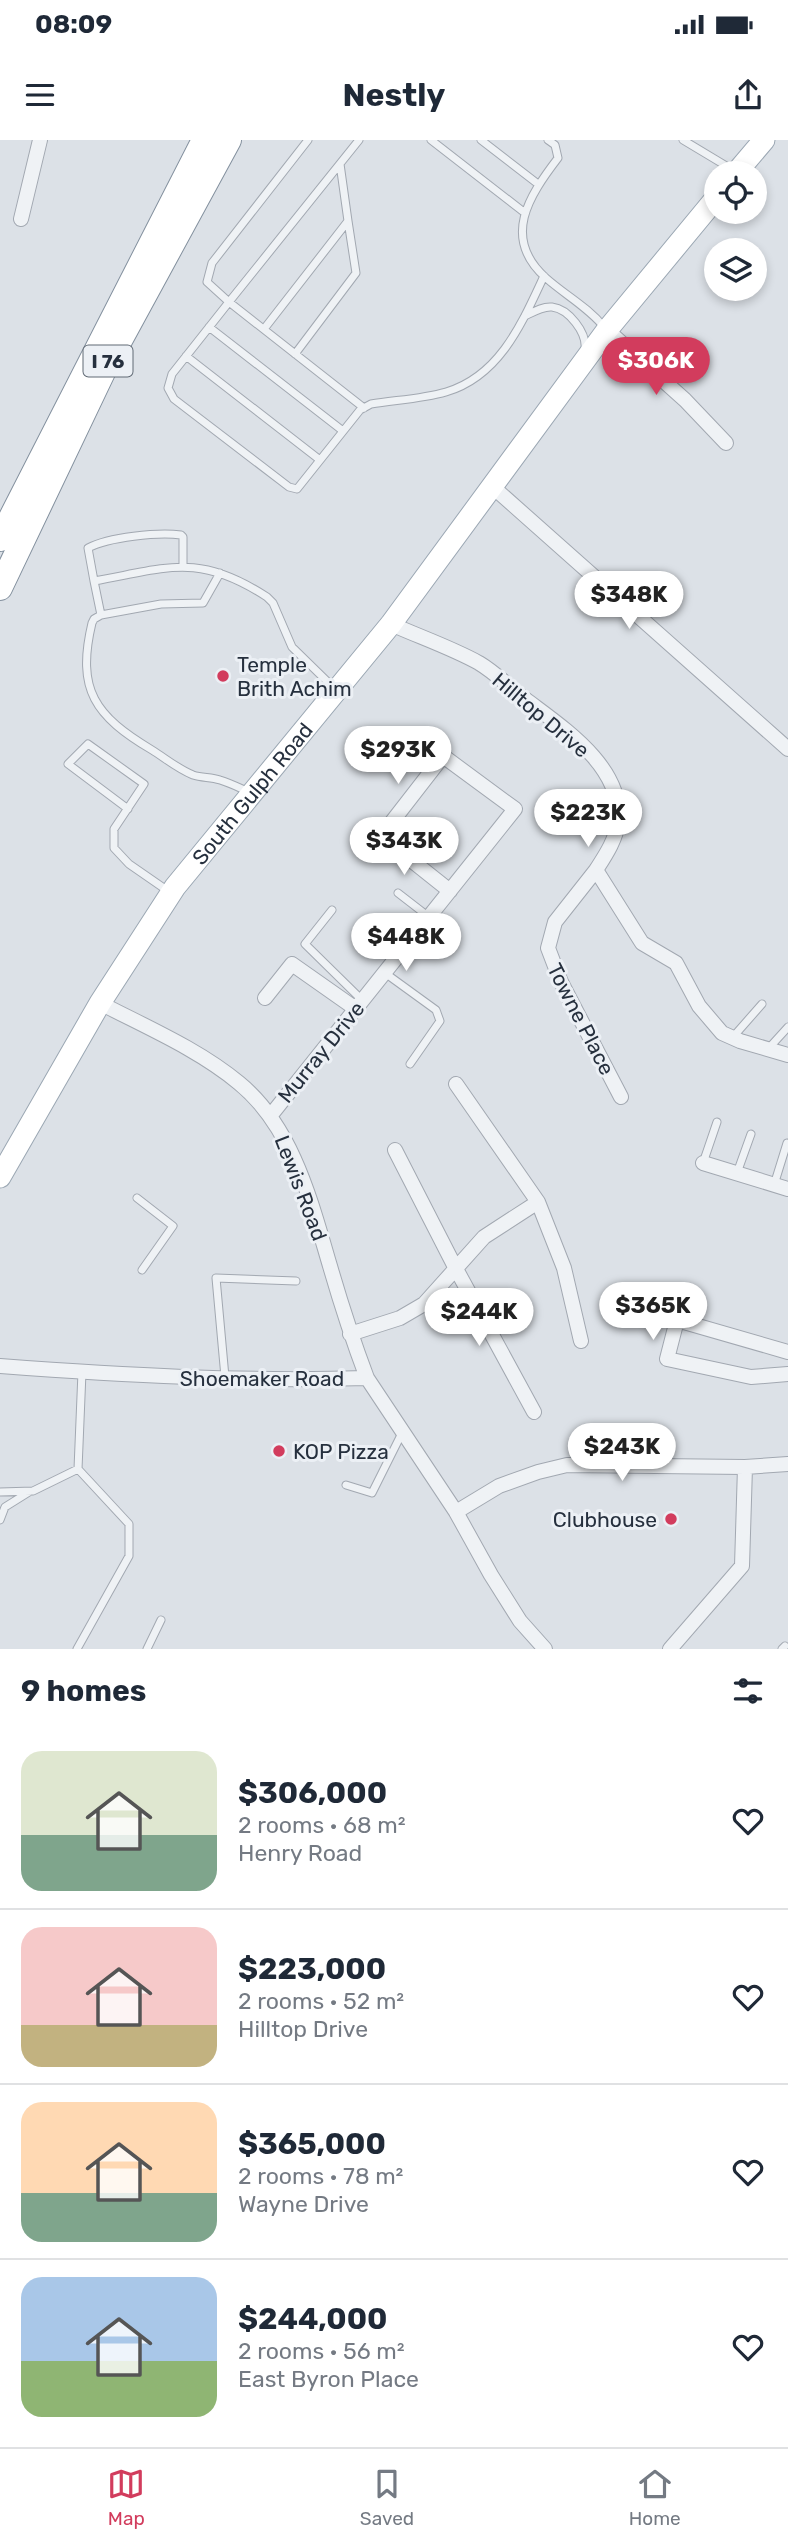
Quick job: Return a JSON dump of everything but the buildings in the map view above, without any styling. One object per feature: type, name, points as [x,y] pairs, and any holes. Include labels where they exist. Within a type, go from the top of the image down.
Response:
[{"type":"highway","name":"I 76","points":[[0,539],[204,140]]},
{"type":"highway","name":"I 76","points":[[0,588],[104,368],[229,140]]},
{"type":"main road","points":[[747,161],[764,140]]},
{"type":"main road","name":"South Gulph Road","points":[[0,1177],[100,1003],[171,893],[391,624],[607,330],[704,213]]},
{"type":"street","points":[[21,219],[40,140]]},
{"type":"street","points":[[607,330],[685,400],[726,443]]},
{"type":"street","points":[[494,487],[788,749]]},
{"type":"street","name":"Hilltop Drive","points":[[391,624],[479,663],[553,719],[601,766],[617,802],[618,822],[610,847],[596,870]]},
{"type":"street","name":"Murray Drive","points":[[271,1115],[450,891],[515,809],[443,757],[380,836],[450,891]]},
{"type":"street","points":[[596,870],[642,943],[676,963],[699,1006],[722,1033],[788,1055]]},
{"type":"street","name":"Towne Place","points":[[596,870],[555,922],[548,948],[561,982],[621,1097]]},
{"type":"street","points":[[265,998],[292,964],[359,1005]]},
{"type":"street","name":"Lewis Road","points":[[100,1003],[210,1062],[240,1083],[271,1115],[292,1155],[313,1210],[350,1334],[367,1378]]},
{"type":"street","points":[[456,1084],[538,1202],[564,1268],[581,1341]]},
{"type":"street","points":[[395,1150],[534,1412]]},
{"type":"street","points":[[703,1163],[781,1187]]},
{"type":"street","points":[[350,1334],[400,1318],[424,1304],[484,1237],[538,1202]]},
{"type":"street","points":[[788,1352],[677,1320],[667,1359],[751,1377],[788,1374]]},
{"type":"street","name":"Shoemaker Road","points":[[0,1366],[225,1378],[367,1378],[456,1512],[520,1621],[545,1649]]},
{"type":"street","points":[[456,1512],[499,1486],[567,1465],[745,1467],[788,1464]]},
{"type":"street","points":[[670,1649],[743,1566],[745,1467]]},
{"type":"lane","points":[[308,140],[212,263],[207,282],[364,408]]},
{"type":"lane","points":[[359,140],[172,374],[168,388],[174,399],[289,487],[297,489],[364,408],[371,404],[446,391],[474,379],[490,368],[525,316],[544,276]]},
{"type":"lane","points":[[431,140],[525,213]]},
{"type":"lane","points":[[481,140],[538,184]]},
{"type":"lane","points":[[548,140],[555,145],[558,158],[538,184],[525,213],[521,226],[525,253],[544,276],[597,317],[607,330]]},
{"type":"lane","points":[[683,140],[717,161]]},
{"type":"lane","points":[[295,354],[356,273],[340,164]]},
{"type":"lane","points":[[264,329],[348,221]]},
{"type":"lane","points":[[525,316],[536,310],[553,307],[570,316],[586,342],[584,362]]},
{"type":"lane","points":[[209,327],[343,431]]},
{"type":"lane","points":[[186,356],[320,460]]},
{"type":"lane","points":[[101,615],[88,550],[90,546],[152,535],[178,534],[183,537],[183,566]]},
{"type":"lane","points":[[94,581],[183,566],[220,573],[267,597],[292,648],[337,690]]},
{"type":"lane","points":[[220,573],[203,603],[161,604],[101,615],[94,619],[85,664],[92,695],[109,720],[124,733],[185,771],[200,777],[218,779],[252,794]]},
{"type":"lane","points":[[128,809],[68,764],[88,744],[144,784],[128,809],[114,829],[114,848],[129,863],[171,893]]},
{"type":"lane","points":[[398,893],[429,917]]},
{"type":"lane","points":[[332,910],[305,944],[359,1005]]},
{"type":"lane","points":[[385,972],[436,1010],[440,1021],[410,1064]]},
{"type":"lane","points":[[733,1038],[762,1004]]},
{"type":"lane","points":[[768,1049],[788,1027]]},
{"type":"lane","points":[[703,1163],[717,1122]]},
{"type":"lane","points":[[737,1174],[751,1134]]},
{"type":"lane","points":[[781,1187],[787,1143]]},
{"type":"lane","points":[[137,1198],[173,1226],[142,1270]]},
{"type":"lane","points":[[225,1378],[216,1278],[296,1281]]},
{"type":"lane","points":[[77,1649],[129,1556],[129,1524],[78,1469],[82,1372]]},
{"type":"lane","points":[[346,1485],[372,1493],[402,1433]]},
{"type":"lane","points":[[0,1520],[5,1507],[30,1491],[71,1475],[78,1469]]},
{"type":"lane","points":[[0,1492],[30,1491]]},
{"type":"lane","points":[[147,1649],[162,1620]]},
{"type":"place","name":"Temple Brith Achim","points":[[223,676]]},
{"type":"place","name":"KOP Pizza","points":[[279,1451]]},
{"type":"place","name":"Clubhouse","points":[[671,1519]]}]
